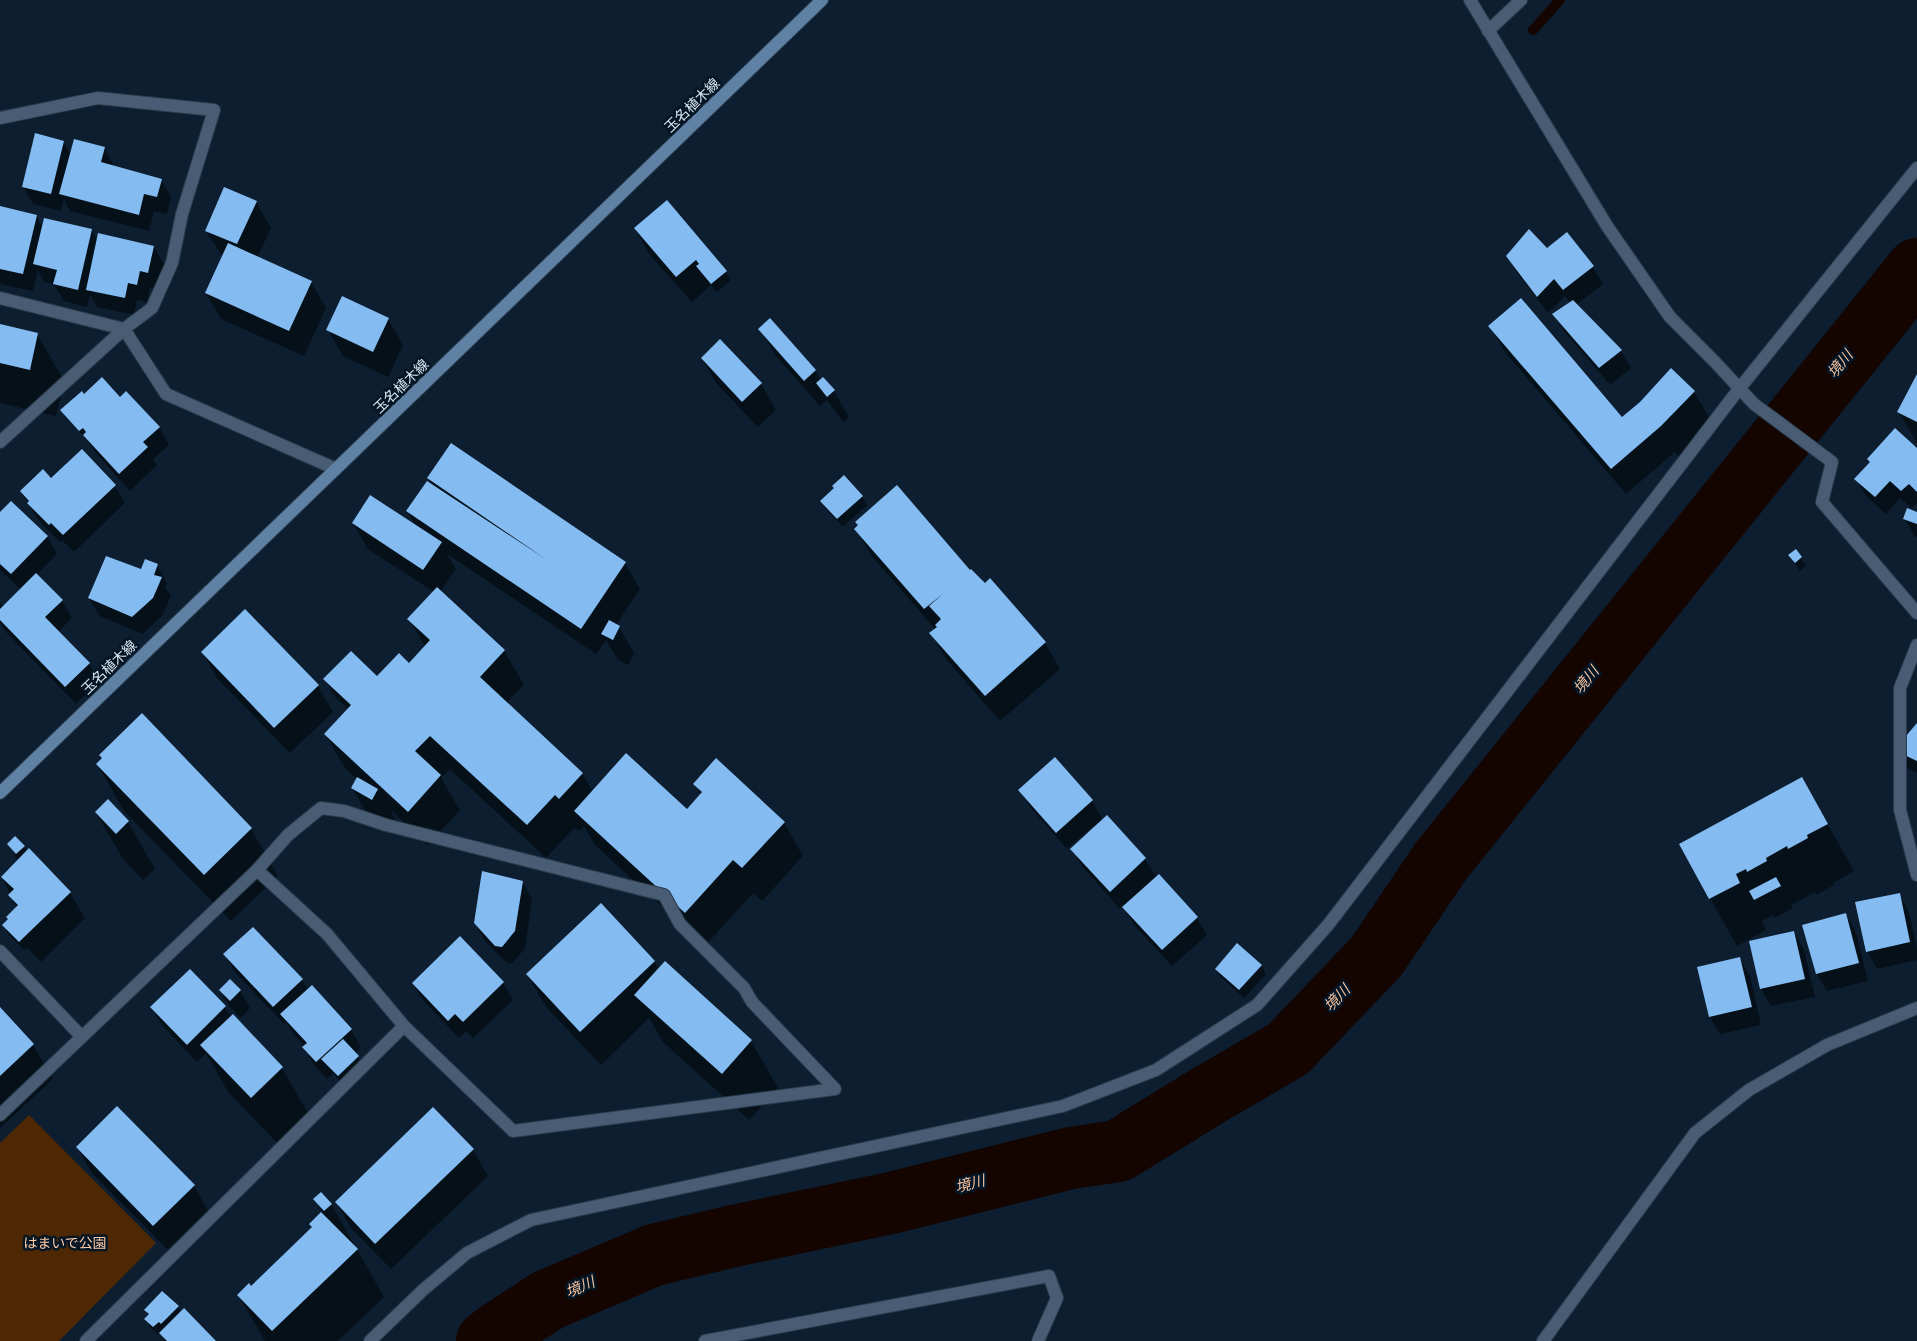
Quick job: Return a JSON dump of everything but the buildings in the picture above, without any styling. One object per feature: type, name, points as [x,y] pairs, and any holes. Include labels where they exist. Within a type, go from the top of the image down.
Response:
[{"type":"main road","name":"玉名植木線","points":[[0,793],[822,0]]},
{"type":"street","points":[[1470,0],[1607,226],[1670,317],[1754,404],[1832,462],[1822,502],[1917,613]]},
{"type":"street","points":[[1488,31],[1520,0]]},
{"type":"street","points":[[0,118],[98,98],[214,110],[182,214],[172,263],[152,308],[124,330],[0,442]]},
{"type":"street","points":[[370,1341],[423,1290],[467,1253],[531,1220],[1062,1106],[1156,1070],[1257,1005],[1328,925],[1739,389],[1917,168]]},
{"type":"street","points":[[0,298],[124,330],[166,394],[336,469]]},
{"type":"street","points":[[1917,645],[1900,688],[1900,810],[1917,875]]},
{"type":"street","points":[[0,1116],[257,870],[288,835],[321,808],[344,811],[386,825],[664,895],[680,924],[744,988],[752,1002],[835,1089],[513,1131],[404,1026],[326,934],[257,870]]},
{"type":"street","points":[[0,951],[82,1037]]},
{"type":"street","points":[[1543,1341],[1695,1133],[1749,1090],[1827,1045],[1917,1008]]},
{"type":"street","points":[[86,1341],[404,1026]]},
{"type":"street","points":[[705,1341],[1049,1276],[1057,1298],[1038,1341]]},
{"type":"green space","name":"はまいで公園","points":[[29,1115],[156,1243],[59,1341],[0,1341],[0,1143]]},
{"type":"waterway","points":[[1533,30],[1560,0]]},
{"type":"waterway","name":"境川","points":[[487,1341],[548,1300],[654,1255],[738,1235],[891,1203],[1071,1158],[1118,1151],[1288,1049],[1376,957],[1441,861],[1917,269]]}]
